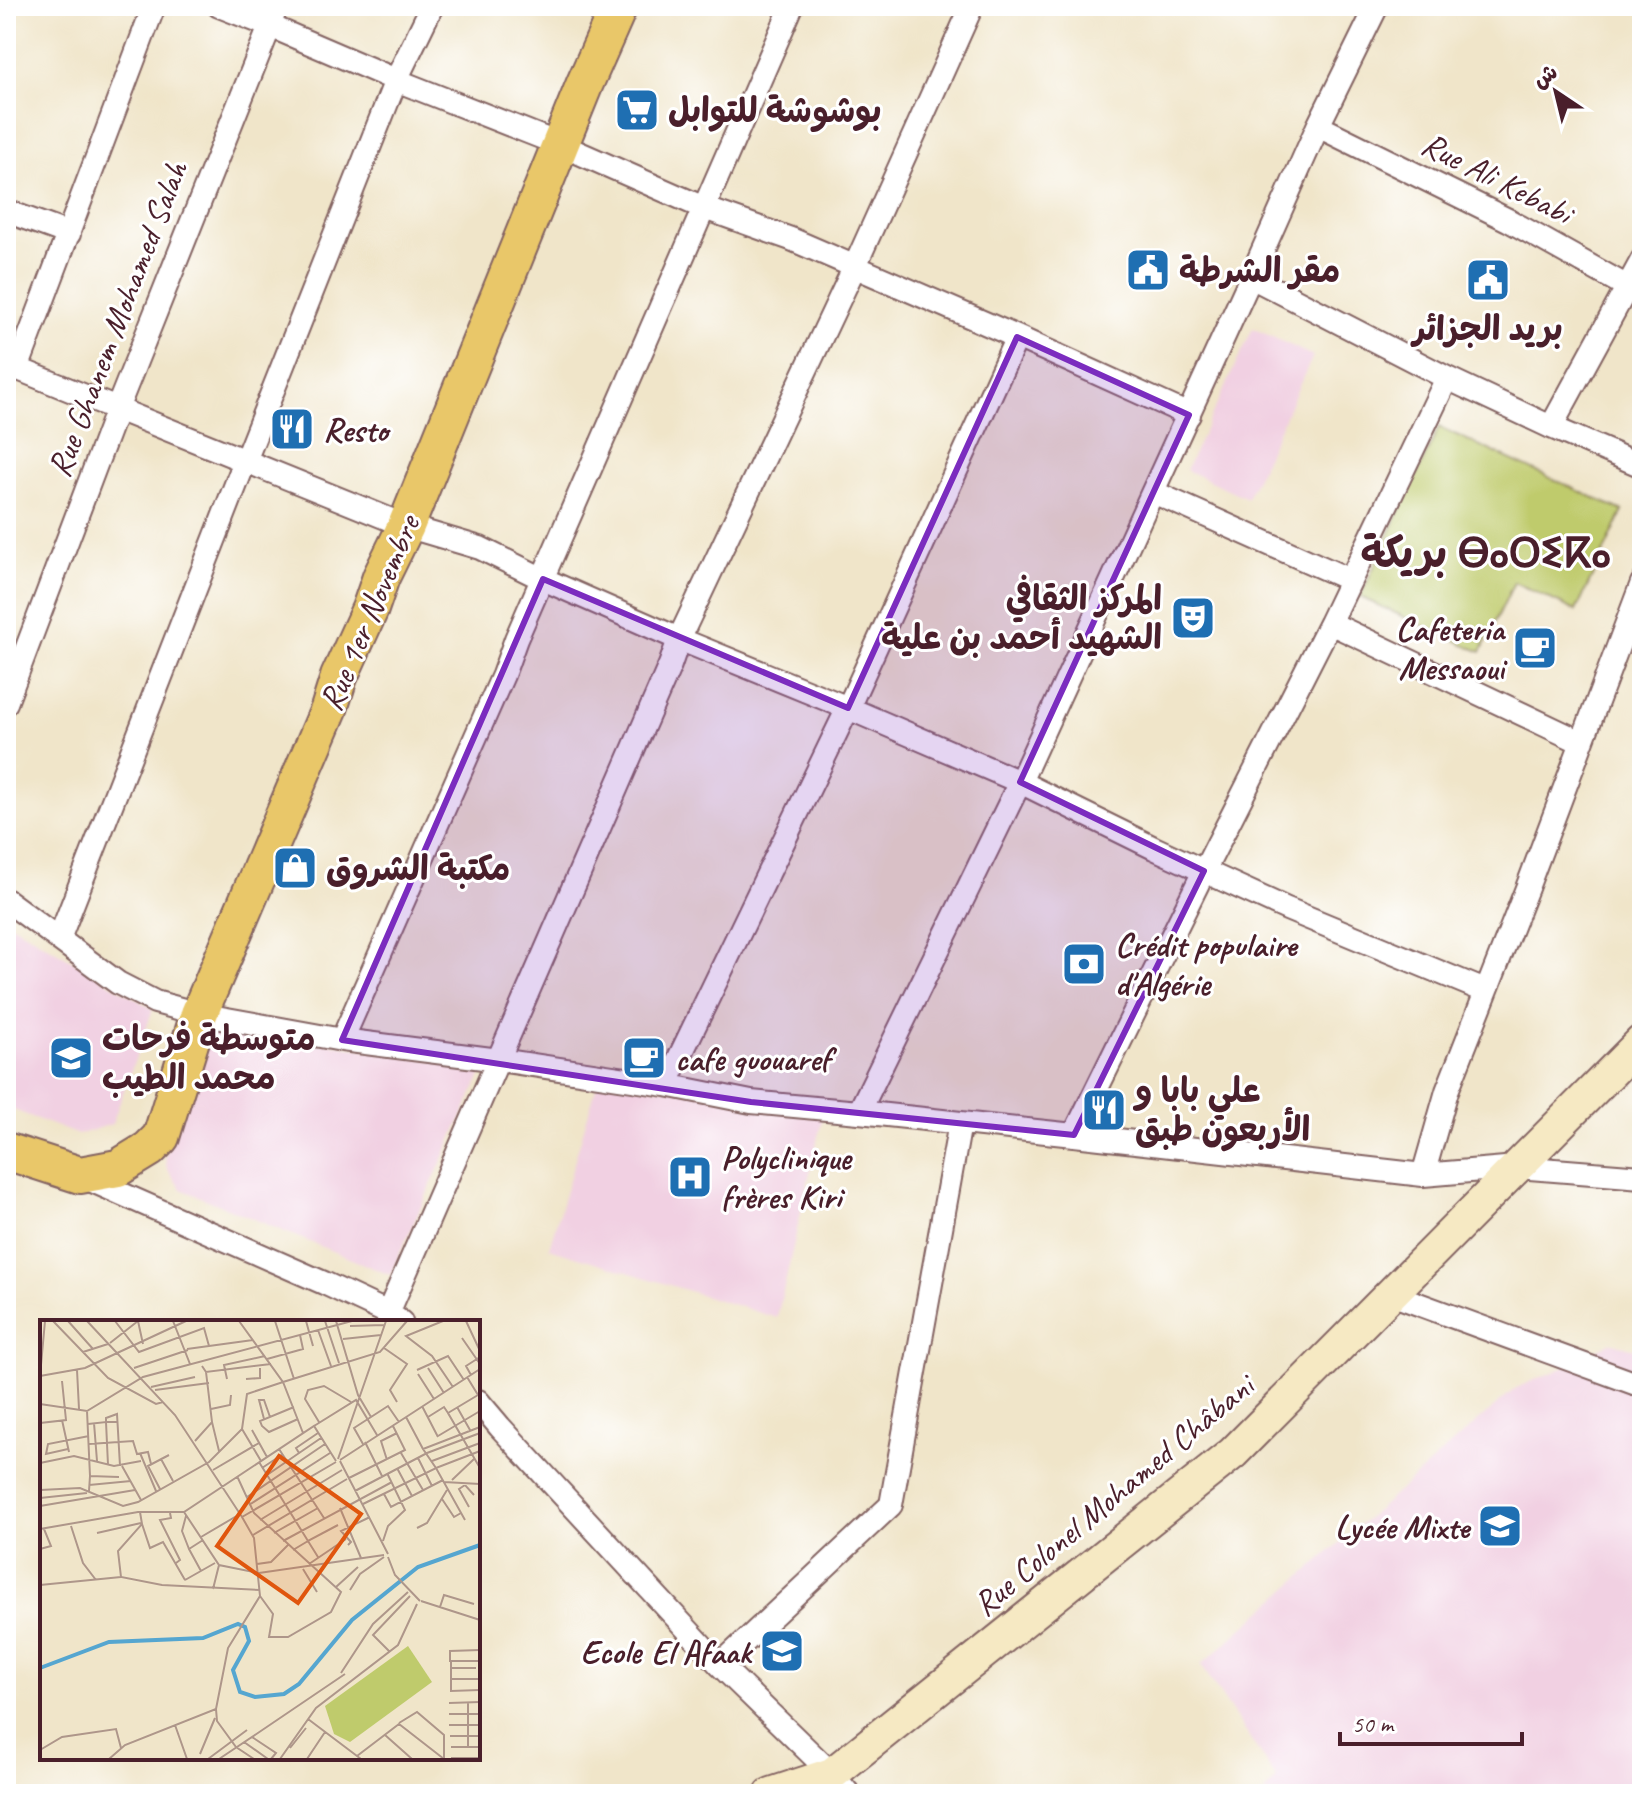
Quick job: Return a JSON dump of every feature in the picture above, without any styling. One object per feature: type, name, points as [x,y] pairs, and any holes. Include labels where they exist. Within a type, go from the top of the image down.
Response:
[{"type":"main road","name":"Rue 1er Novembre","points":[[80,1175],[118,1168],[149,1149],[161,1137],[199,1014],[329,709],[339,677],[381,577],[406,526],[619,6]]},
{"type":"main road","name":"Rue Colonel Mohamed Châbani","points":[[771,1794],[840,1784],[1233,1453],[1642,1041]]},
{"type":"main road","points":[[7,1153],[80,1175]]},
{"type":"street","points":[[154,6],[69,234],[11,366],[406,526],[480,548],[679,639],[1020,782],[1287,909],[1485,991]]},
{"type":"street","points":[[219,6],[273,16],[396,80],[561,145],[704,208],[855,266],[1189,415]]},
{"type":"street","points":[[59,939],[396,80],[432,6]]},
{"type":"street","points":[[342,1040],[792,6]]},
{"type":"street","points":[[80,1175],[324,1283],[394,1318],[499,1060],[679,639],[855,266],[972,6]]},
{"type":"street","points":[[859,1112],[1020,782],[1318,126],[1377,6]]},
{"type":"street","name":"Rue Ghanem Mohamed Salah","points":[[6,703],[117,409],[273,16]]},
{"type":"street","name":"Rue Ali Kebabi","points":[[1318,126],[1508,220],[1634,292]]},
{"type":"street","points":[[6,211],[69,234]]},
{"type":"street","points":[[1551,427],[1634,292],[1642,260]]},
{"type":"street","points":[[1251,277],[1447,378],[1642,466]]},
{"type":"street","points":[[666,1085],[848,708],[1017,337]]},
{"type":"street","points":[[1074,1135],[1330,623],[1447,378]]},
{"type":"street","points":[[1153,492],[1350,580]]},
{"type":"street","points":[[1423,1175],[1447,1091],[1485,991],[1581,742],[1635,624],[1642,583]]},
{"type":"street","points":[[1330,623],[1581,742]]},
{"type":"street","points":[[6,900],[118,983],[155,1002],[199,1014],[342,1040],[666,1085],[751,1102],[1423,1175],[1517,1167],[1642,1177]]},
{"type":"street","points":[[720,1665],[891,1505],[960,1123]]},
{"type":"street","points":[[1391,1294],[1642,1386]]},
{"type":"street","points":[[480,1403],[720,1665],[840,1784]]},
{"type":"highlighted area","points":[[1017,337],[1189,415],[1020,782],[1204,871],[1074,1135],[751,1102],[342,1040],[543,579],[848,708]]},
{"type":"shaded area","points":[[1253,328],[1313,356],[1247,498],[1186,470]]},
{"type":"shaded area","name":"متوسطة فرحات محمد الطيب","points":[[6,921],[153,1009],[112,1124],[78,1135],[6,1107]]},
{"type":"shaded area","points":[[215,1025],[484,1069],[390,1275],[181,1189],[167,1169],[165,1157]]},
{"type":"shaded area","name":"Polyclinique frères Kiri","points":[[598,1081],[825,1106],[777,1318],[549,1248]]},
{"type":"shaded area","name":"Lycée Mixte","points":[[1610,1342],[1642,1351],[1642,1794],[1263,1794],[1277,1779],[1201,1665],[1516,1388],[1577,1362]]},
{"type":"green space","points":[[1439,427],[1623,511],[1576,611],[1514,582],[1481,652],[1360,597]]},
{"type":"place","name":"بوشوشة للتوابل","points":[[637,110]]},
{"type":"place","name":"مقر الشرطة","points":[[1148,270]]},
{"type":"place","name":"بريد الجزائر","points":[[1488,280]]},
{"type":"place","name":"Resto","points":[[292,429]]},
{"type":"place","name":"المركز الثقافي الشهيد أحمد بن علية","points":[[1193,618]]},
{"type":"place","name":"Cafeteria Messaoui","points":[[1535,648]]},
{"type":"place","name":"مكتبة الشروق","points":[[295,868]]},
{"type":"place","name":"Crédit populaire d'Algérie","points":[[1084,964]]},
{"type":"place","name":"متوسطة فرحات محمد الطيب","points":[[71,1058]]},
{"type":"place","name":"cafe guouaref","points":[[644,1058]]},
{"type":"place","name":"علي بابا و الأربعون طبق","points":[[1104,1110]]},
{"type":"place","name":"Polyclinique frères Kiri","points":[[690,1177]]},
{"type":"place","name":"Lycée Mixte","points":[[1500,1526]]},
{"type":"place","name":"Ecole El Afaak","points":[[782,1651]]},
{"type":"district","name":"بريكة ⴱⴰⵔⵉⴽⴰ","points":[[1486,553]]}]
